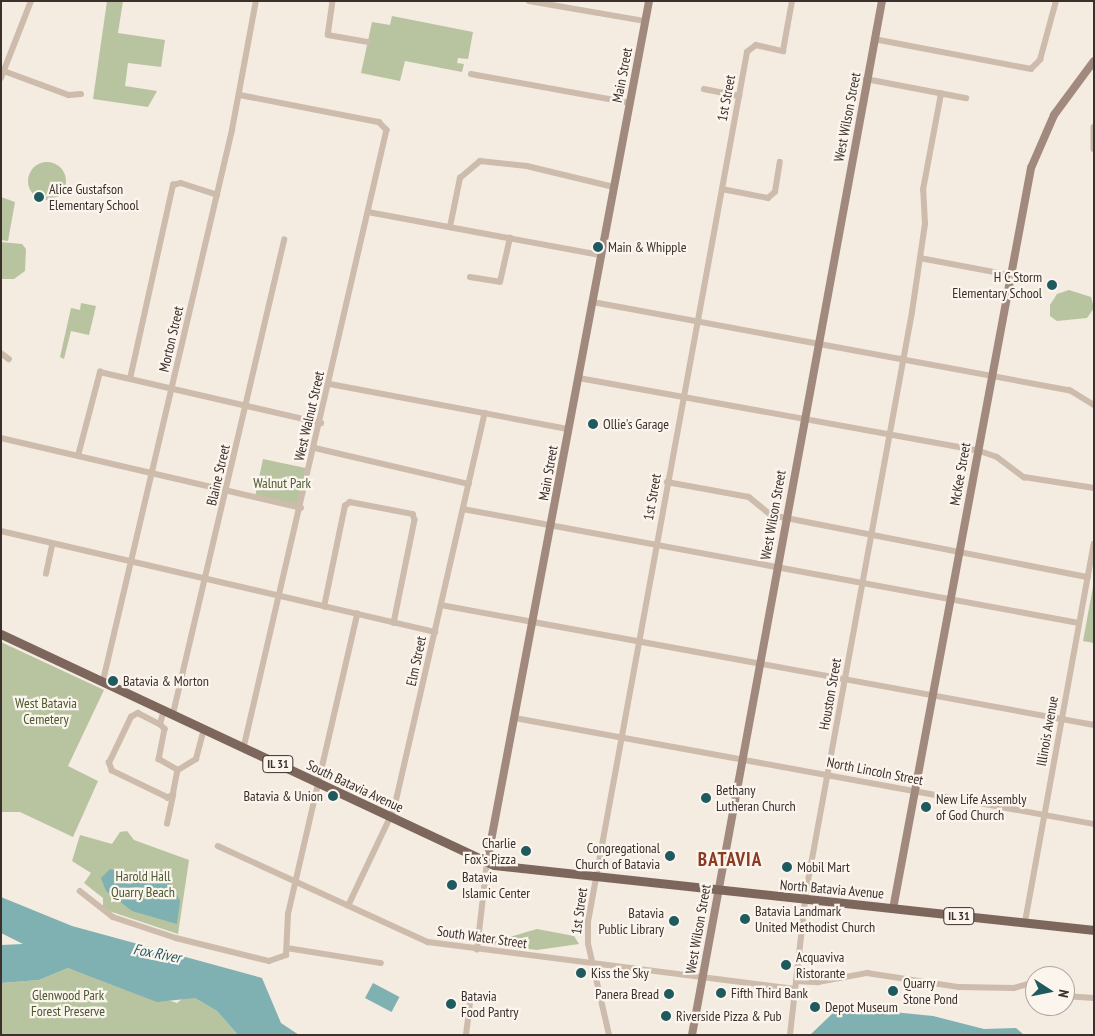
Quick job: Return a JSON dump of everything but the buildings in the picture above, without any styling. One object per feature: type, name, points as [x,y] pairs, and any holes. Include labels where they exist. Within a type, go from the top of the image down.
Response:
[{"type":"main road","name":"Main Street","points":[[487,862],[649,1]]},
{"type":"main road","name":"West Wilson Street","points":[[692,1035],[816,343],[882,1]]},
{"type":"main road","name":"McKee Street","points":[[893,909],[913,791],[1010,275],[1038,146],[1054,115],[1094,61]]},
{"type":"main road","name":"South Batavia Avenue","points":[[1,634],[487,862],[717,891]]},
{"type":"main road","name":"North Batavia Avenue","points":[[717,891],[1094,930]]},
{"type":"street","points":[[1,78],[31,1]]},
{"type":"street","name":"Morton Street","points":[[104,681],[240,96],[256,1]]},
{"type":"street","points":[[333,1],[328,35],[368,42]]},
{"type":"street","points":[[529,1],[645,21]]},
{"type":"street","name":"1st Street","points":[[609,1035],[587,933],[621,738],[682,396],[749,48],[783,51],[792,1]]},
{"type":"street","points":[[874,39],[1031,69],[1040,60],[1056,1]]},
{"type":"street","points":[[4,71],[69,95],[80,94]]},
{"type":"street","points":[[471,74],[630,103]]},
{"type":"street","points":[[866,79],[966,98]]},
{"type":"street","points":[[704,89],[739,96]]},
{"type":"street","name":"Houston Street","points":[[790,1035],[805,901],[904,360],[925,224],[923,190],[940,94]]},
{"type":"street","name":"West Walnut Street","points":[[240,96],[379,122],[387,130],[321,423],[244,748]]},
{"type":"street","points":[[1094,127],[1094,149]]},
{"type":"street","points":[[450,227],[460,178],[480,161],[527,166],[614,187]]},
{"type":"street","points":[[722,189],[768,198],[775,192],[780,162]]},
{"type":"street","points":[[130,379],[173,184],[181,183],[217,195]]},
{"type":"street","points":[[368,212],[601,256]]},
{"type":"street","points":[[470,277],[500,282],[510,238]]},
{"type":"street","name":"Blaine Street","points":[[178,770],[159,759],[165,730],[160,724],[168,712],[206,580],[284,240]]},
{"type":"street","points":[[920,258],[1010,275]]},
{"type":"street","points":[[593,302],[1070,390],[1094,404]]},
{"type":"street","points":[[1,353],[9,359]]},
{"type":"street","points":[[78,456],[100,372],[321,423]]},
{"type":"street","points":[[578,378],[977,450],[997,457],[1024,477],[1094,488]]},
{"type":"street","points":[[330,384],[569,429]]},
{"type":"street","name":"Elm Street","points":[[348,906],[391,818],[485,413]]},
{"type":"street","points":[[1,438],[301,508]]},
{"type":"street","points":[[315,448],[469,484]]},
{"type":"street","points":[[667,482],[750,497],[765,512],[785,517],[872,533],[958,553],[1088,577]]},
{"type":"street","points":[[324,607],[345,506],[350,502],[412,514],[415,520],[394,623]]},
{"type":"street","points":[[463,509],[1079,622]]},
{"type":"street","points":[[1,530],[52,545],[435,632]]},
{"type":"street","name":"Illinois Avenue","points":[[1024,922],[1094,544]]},
{"type":"street","points":[[46,574],[52,545]]},
{"type":"street","points":[[441,605],[1094,725]]},
{"type":"street","points":[[80,891],[113,917],[176,938],[269,961],[280,961],[287,948],[294,881],[357,614]]},
{"type":"street","points":[[160,724],[134,714],[110,767],[162,795],[174,795]]},
{"type":"street","name":"North Lincoln Street","points":[[515,718],[1094,824]]},
{"type":"street","points":[[167,824],[178,770],[196,759],[204,729]]},
{"type":"street","name":"South Water Street","points":[[218,846],[428,942],[477,950],[702,976],[795,989]]},
{"type":"street","name":"Main Street","points":[[477,950],[487,862]]},
{"type":"street","points":[[287,948],[380,963]]},
{"type":"street","points":[[796,981],[818,982],[867,973],[959,987],[1014,988],[1025,985]]},
{"type":"street","points":[[1075,997],[1094,998]]},
{"type":"street","points":[[466,1035],[470,1002]]},
{"type":"green space","points":[[107,1],[123,1],[118,33],[165,40],[161,67],[128,63],[125,86],[157,91],[148,107],[93,99]]},
{"type":"green space","points":[[392,16],[473,32],[468,59],[458,58],[457,63],[464,64],[462,72],[405,61],[400,81],[361,73],[372,22],[390,25]]},
{"type":"green space","points":[[47,162],[61,167],[66,181],[61,195],[47,200],[33,195],[28,181],[33,167]]},
{"type":"green space","points":[[1,197],[15,202],[8,241],[1,240]]},
{"type":"green space","points":[[1,242],[22,244],[26,249],[25,271],[14,279],[1,279]]},
{"type":"green space","points":[[1069,290],[1091,297],[1094,308],[1087,318],[1057,321],[1050,316],[1050,305],[1057,294]]},
{"type":"green space","points":[[81,303],[96,306],[89,335],[71,331],[64,359],[60,357],[71,308],[80,310]]},
{"type":"green space","name":"Walnut Park","points":[[263,459],[309,469],[301,506],[255,496]]},
{"type":"green space","points":[[1094,581],[1094,643],[1083,641]]},
{"type":"green space","name":"West Batavia Cemetery","points":[[1,642],[104,690],[68,766],[98,781],[73,837],[20,812],[1,812]]},
{"type":"green space","name":"Harold Hall Quarry Beach","points":[[127,831],[134,840],[189,860],[178,934],[103,909],[103,898],[84,883],[91,873],[72,861],[80,835],[112,844],[120,832]]},
{"type":"green space","points":[[537,929],[574,936],[579,944],[537,950],[486,944]]},
{"type":"green space","name":"Glenwood Park Forest Preserve","points":[[68,968],[177,1003],[187,995],[195,998],[217,1011],[238,1035],[1,1035],[1,983],[39,980]]},
{"type":"water","points":[[110,869],[133,875],[137,870],[155,872],[170,881],[180,901],[177,924],[132,911],[106,891],[101,878]]},
{"type":"water","name":"Fox River","points":[[1,897],[72,926],[262,978],[281,1023],[299,1035],[238,1035],[217,1011],[195,998],[157,1002],[68,968],[39,980],[1,983],[1,945],[23,944],[1,933]]},
{"type":"water","points":[[373,983],[399,997],[392,1012],[365,998]]},
{"type":"water","points":[[853,1008],[933,1016],[984,1029],[1016,1028],[1024,1035],[810,1035],[833,1013]]},
{"type":"place","name":"Alice Gustafson Elementary School","points":[[39,197]]},
{"type":"place","name":"Main & Whipple","points":[[598,247]]},
{"type":"place","name":"H C Storm Elementary School","points":[[1052,285]]},
{"type":"place","name":"Ollie's Garage","points":[[593,424]]},
{"type":"place","name":"Batavia & Morton","points":[[113,681]]},
{"type":"place","name":"Batavia & Union","points":[[333,796]]},
{"type":"place","name":"Bethany Lutheran Church","points":[[706,798]]},
{"type":"place","name":"New Life Assembly of God Church","points":[[926,807]]},
{"type":"place","name":"Charlie Fox's Pizza","points":[[526,851]]},
{"type":"place","name":"Congregational Church of Batavia","points":[[670,856]]},
{"type":"place","name":"Mobil Mart","points":[[787,867]]},
{"type":"place","name":"Batavia Islamic Center","points":[[452,885]]},
{"type":"place","name":"Batavia Landmark United Methodist Church","points":[[745,919]]},
{"type":"place","name":"Batavia Public Library","points":[[674,921]]},
{"type":"place","name":"Acquaviva Ristorante","points":[[786,965]]},
{"type":"place","name":"Kiss the Sky","points":[[581,973]]},
{"type":"place","name":"Quarry Stone Pond","points":[[893,991]]},
{"type":"place","name":"Fifth Third Bank","points":[[721,993]]},
{"type":"place","name":"Panera Bread","points":[[669,994]]},
{"type":"place","name":"Batavia Food Pantry","points":[[451,1004]]},
{"type":"place","name":"Depot Museum","points":[[815,1007]]},
{"type":"place","name":"Riverside Pizza & Pub","points":[[666,1016]]},
{"type":"district","name":"BATAVIA","points":[[730,860]]}]
